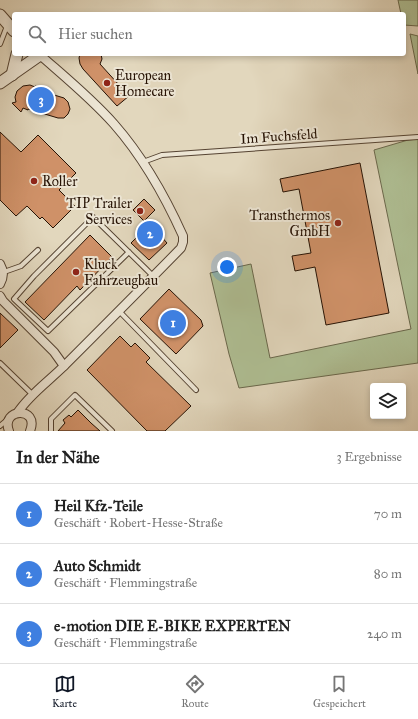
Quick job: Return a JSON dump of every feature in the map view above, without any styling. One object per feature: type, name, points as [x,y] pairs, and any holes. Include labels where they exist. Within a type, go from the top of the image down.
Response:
[{"type":"street","points":[[0,15],[12,30]]},
{"type":"street","points":[[12,75],[17,56]]},
{"type":"street","points":[[0,83],[37,56]]},
{"type":"street","points":[[7,430],[8,420],[12,415],[18,412],[26,400],[64,366],[119,311],[181,248],[183,242],[183,236],[159,187],[142,162],[109,119],[42,56]]},
{"type":"street","points":[[0,284],[2,280],[2,268]]},
{"type":"street","points":[[0,296],[3,301],[54,352],[64,366]]},
{"type":"street","points":[[28,416],[33,395]]},
{"type":"street","points":[[18,412],[28,416],[32,423],[30,431]]},
{"type":"lane","points":[[0,44],[5,33],[12,30]]},
{"type":"lane","name":"Im Fuchsfeld","points":[[142,162],[162,155],[418,137]]},
{"type":"lane","points":[[129,252],[48,330],[14,299],[34,276],[93,217],[129,252],[153,276]]},
{"type":"lane","points":[[2,268],[21,266],[38,250]]},
{"type":"lane","points":[[119,311],[196,390]]},
{"type":"lane","points":[[0,363],[33,395]]},
{"type":"lane","points":[[51,431],[51,419],[74,395],[112,431]]},
{"type":"lane","points":[[0,426],[8,420]]},
{"type":"green space","points":[[398,0],[418,0],[418,26],[406,25],[406,12],[401,12]]},
{"type":"green space","points":[[410,34],[418,36],[418,74]]},
{"type":"green space","points":[[418,139],[418,363],[239,388],[229,354],[210,273],[251,264],[270,358],[411,329],[374,150],[408,140]]},
{"type":"building","name":"European Homecare","points":[[80,56],[101,56],[100,64],[129,96],[117,106],[83,69]]},
{"type":"building","points":[[30,85],[42,88],[41,91],[64,98],[68,102],[70,109],[68,114],[64,118],[58,118],[23,108],[21,112],[12,103],[16,102],[15,97],[17,91],[23,86]]},
{"type":"building","name":"Roller","points":[[0,132],[21,152],[38,135],[76,173],[59,190],[75,206],[53,228],[42,217],[40,219],[27,206],[16,216],[0,200]]},
{"type":"building","name":"Transthermos GmbH","points":[[360,163],[389,313],[326,325],[315,267],[295,271],[292,256],[311,253],[299,189],[283,192],[280,179]]},
{"type":"building","points":[[144,199],[155,210],[144,221],[133,210]]},
{"type":"building","points":[[150,224],[167,243],[149,260],[131,243]]},
{"type":"building","name":"Kluck Fahrzeugbau","points":[[90,235],[112,257],[80,290],[77,286],[44,320],[25,302]]},
{"type":"building","points":[[169,289],[201,320],[203,326],[176,354],[140,319]]},
{"type":"building","points":[[0,313],[18,330],[0,348]]},
{"type":"building","points":[[120,336],[131,347],[135,343],[150,358],[146,362],[191,406],[165,431],[147,431],[87,370]]},
{"type":"building","points":[[78,410],[100,431],[58,431],[65,423],[63,420],[69,415],[71,417]]},
{"type":"place","name":"European Homecare","points":[[107,83]]},
{"type":"place","name":"e-motion DIE E-BIKE EXPERTEN","points":[[41,100]]},
{"type":"place","name":"Roller","points":[[34,181]]},
{"type":"place","name":"TIP Trailer Services","points":[[140,211]]},
{"type":"place","name":"Transthermos GmbH","points":[[338,223]]},
{"type":"place","name":"Auto Schmidt","points":[[150,234]]},
{"type":"place","name":"Kluck Fahrzeugbau","points":[[76,272]]},
{"type":"place","name":"Heil Kfz-Teile","points":[[173,323]]}]
